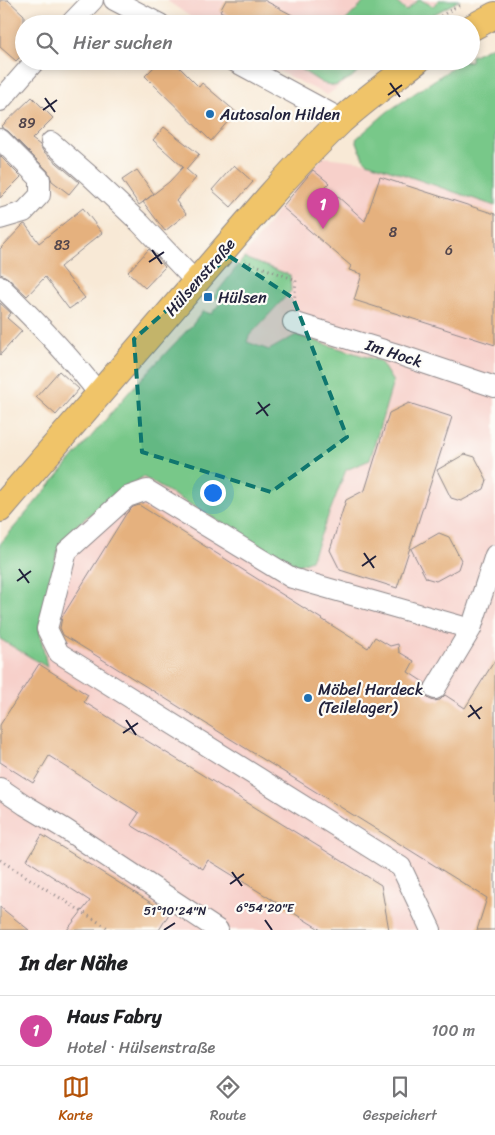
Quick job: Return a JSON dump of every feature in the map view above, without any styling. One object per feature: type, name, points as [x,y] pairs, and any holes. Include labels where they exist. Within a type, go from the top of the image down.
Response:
[{"type":"main road","points":[[470,15],[495,15]]},
{"type":"main road","name":"Hülsenstraße","points":[[0,508],[303,159],[343,120],[405,70]]},
{"type":"street","points":[[78,15],[92,0]]},
{"type":"street","points":[[114,0],[143,15]]},
{"type":"street","points":[[0,101],[27,70]]},
{"type":"street","points":[[251,70],[343,120]]},
{"type":"street","points":[[0,139],[40,179],[40,195],[24,212],[0,219]]},
{"type":"street","points":[[51,142],[140,224],[196,282]]},
{"type":"street","points":[[0,286],[50,336],[99,394]]},
{"type":"street","name":"Im Hock","points":[[293,322],[495,387]]},
{"type":"street","points":[[430,930],[401,866],[59,653],[47,629],[67,551],[127,497],[147,490],[292,578],[471,629]]},
{"type":"street","points":[[435,689],[471,629],[495,555]]},
{"type":"street","points":[[0,788],[218,930]]},
{"type":"path","points":[[443,15],[454,8],[470,15]]},
{"type":"path","points":[[237,258],[296,280]]},
{"type":"path","points":[[0,860],[111,930]]},
{"type":"highlighted area","points":[[229,256],[293,298],[347,437],[271,492],[142,452],[134,339]]},
{"type":"shaded area","points":[[166,0],[460,0],[432,15],[188,15]]},
{"type":"shaded area","points":[[276,70],[359,70],[327,95]]},
{"type":"shaded area","points":[[323,157],[367,162],[495,206],[495,930],[0,930],[0,544],[129,392],[203,311],[211,314],[221,302],[214,296],[295,188]]},
{"type":"green space","points":[[366,0],[394,0],[406,11],[418,0],[433,6],[439,0],[460,0],[432,15],[351,15]]},
{"type":"green space","points":[[495,45],[495,206],[367,162],[363,158],[356,139],[387,112],[449,70],[480,70],[480,52]]},
{"type":"green space","points":[[302,70],[359,70],[352,77],[335,86],[322,83]]},
{"type":"green space","points":[[244,258],[290,275],[291,291],[249,336],[247,342],[269,350],[296,335],[380,361],[393,382],[370,460],[346,470],[311,560],[296,566],[143,477],[109,499],[77,525],[59,545],[39,627],[47,667],[0,639],[0,544],[129,392],[203,311],[211,314],[221,302],[214,296]]},
{"type":"building","points":[[0,0],[8,0],[24,15],[15,15],[15,60],[0,47]]},
{"type":"building","points":[[226,0],[264,0],[292,15],[228,15],[220,11]]},
{"type":"building","points":[[151,70],[182,70],[199,87],[202,83],[236,112],[211,141],[145,76]]},
{"type":"building","points":[[32,97],[53,118],[32,139],[79,182],[69,194],[52,181],[48,171],[8,131],[1,127]]},
{"type":"building","points":[[164,127],[199,154],[186,169],[196,178],[176,201],[186,214],[165,231],[143,202],[169,182],[183,167],[153,140]]},
{"type":"building","points":[[0,156],[21,177],[0,198]]},
{"type":"building","points":[[234,165],[253,182],[231,207],[212,190]]},
{"type":"building","points":[[137,170],[154,194],[139,205],[122,180]]},
{"type":"building","points":[[313,170],[329,183],[326,186],[365,221],[380,177],[495,214],[495,345],[354,300],[362,274],[349,270],[351,266],[282,207]]},
{"type":"building","points":[[83,208],[102,233],[60,267],[85,298],[69,309],[45,277],[27,296],[8,278],[0,274],[0,249],[23,225],[25,224],[39,243]]},
{"type":"building","points":[[149,249],[165,267],[145,288],[128,272]]},
{"type":"building","points":[[0,303],[11,313],[7,318],[22,331],[0,355]]},
{"type":"building","points":[[59,371],[79,389],[56,415],[36,397]]},
{"type":"building","points":[[409,403],[452,417],[397,588],[340,570],[330,550],[346,500],[365,490],[389,413]]},
{"type":"building","points":[[465,454],[475,457],[487,480],[484,489],[461,501],[451,498],[437,470]]},
{"type":"building","name":"Möbel Hardeck (Teilelager)","points":[[139,505],[368,648],[375,637],[390,646],[398,644],[399,652],[414,661],[408,672],[425,683],[423,688],[424,694],[429,699],[434,701],[440,700],[445,695],[465,708],[495,660],[495,930],[477,930],[487,898],[63,635],[60,628],[62,617],[126,514],[133,507]]},
{"type":"building","points":[[439,533],[449,537],[461,560],[458,569],[436,581],[426,578],[411,549]]},
{"type":"building","points":[[39,664],[88,695],[84,702],[381,885],[389,930],[321,930],[208,860],[203,869],[131,825],[139,813],[49,756],[33,783],[0,762],[0,725]]},
{"type":"building","points":[[42,835],[169,914],[159,930],[67,930],[90,901],[27,860]]},
{"type":"building","points":[[0,907],[29,930],[0,930]]},
{"type":"place","name":"Autosalon Hilden","points":[[210,114]]},
{"type":"place","name":"Haus Fabry","points":[[323,229]]},
{"type":"place","name":"Hülsen","points":[[208,297]]},
{"type":"place","name":"Möbel Hardeck (Teilelager)","points":[[308,698]]}]
